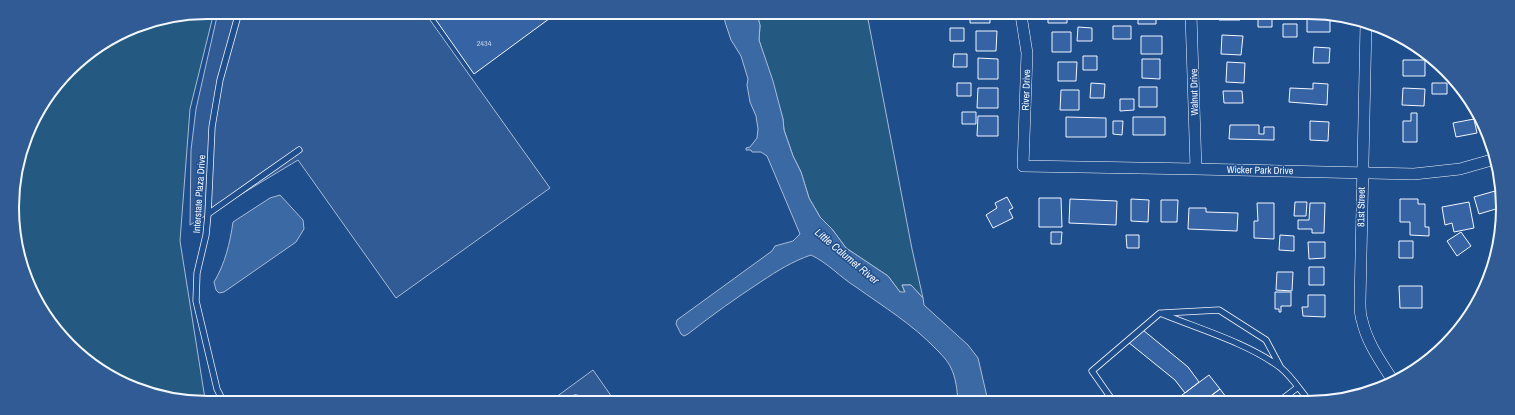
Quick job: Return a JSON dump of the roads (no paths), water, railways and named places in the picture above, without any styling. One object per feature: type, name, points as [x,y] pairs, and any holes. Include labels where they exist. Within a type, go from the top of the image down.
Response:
[{"type":"street","name":"River Drive","points":[[1022,19],[1027,52],[1024,166]]},
{"type":"street","name":"Walnut Drive","points":[[1191,19],[1196,169]]},
{"type":"street","name":"81st Street","points":[[1366,28],[1362,173],[1361,319],[1376,354],[1391,377]]},
{"type":"street","name":"Wicker Park Drive","points":[[1024,166],[1414,174],[1460,169],[1490,160]]},
{"type":"lane","name":"Interstate Plaza Drive","points":[[220,396],[217,389],[196,301],[197,273],[206,235],[212,128],[220,80],[237,19]]},
{"type":"lane","points":[[208,214],[300,150]]},
{"type":"lane","points":[[1110,396],[1092,371],[1160,313],[1219,310],[1266,340],[1281,369]]},
{"type":"lane","points":[[1160,313],[1247,348],[1281,369],[1304,396]]},
{"type":"lane","points":[[1286,396],[1298,387]]},
{"type":"water","name":"Little Calumet River","points":[[725,19],[758,19],[760,25],[759,40],[773,81],[783,119],[784,130],[793,156],[801,172],[809,198],[820,217],[832,229],[846,248],[888,276],[900,292],[905,292],[902,285],[911,285],[923,298],[924,305],[968,345],[978,358],[987,396],[957,396],[956,384],[950,365],[927,340],[898,316],[811,255],[779,270],[733,300],[688,334],[684,336],[681,334],[676,324],[677,320],[772,251],[775,246],[793,241],[800,234],[767,156],[761,152],[746,150],[746,148],[750,147],[757,138],[758,129],[756,116],[750,102],[747,85],[748,79],[741,56],[731,40]]},
{"type":"water","points":[[280,195],[303,220],[304,229],[296,242],[224,292],[219,293],[216,290],[214,282],[226,253],[233,222],[270,198]]}]
